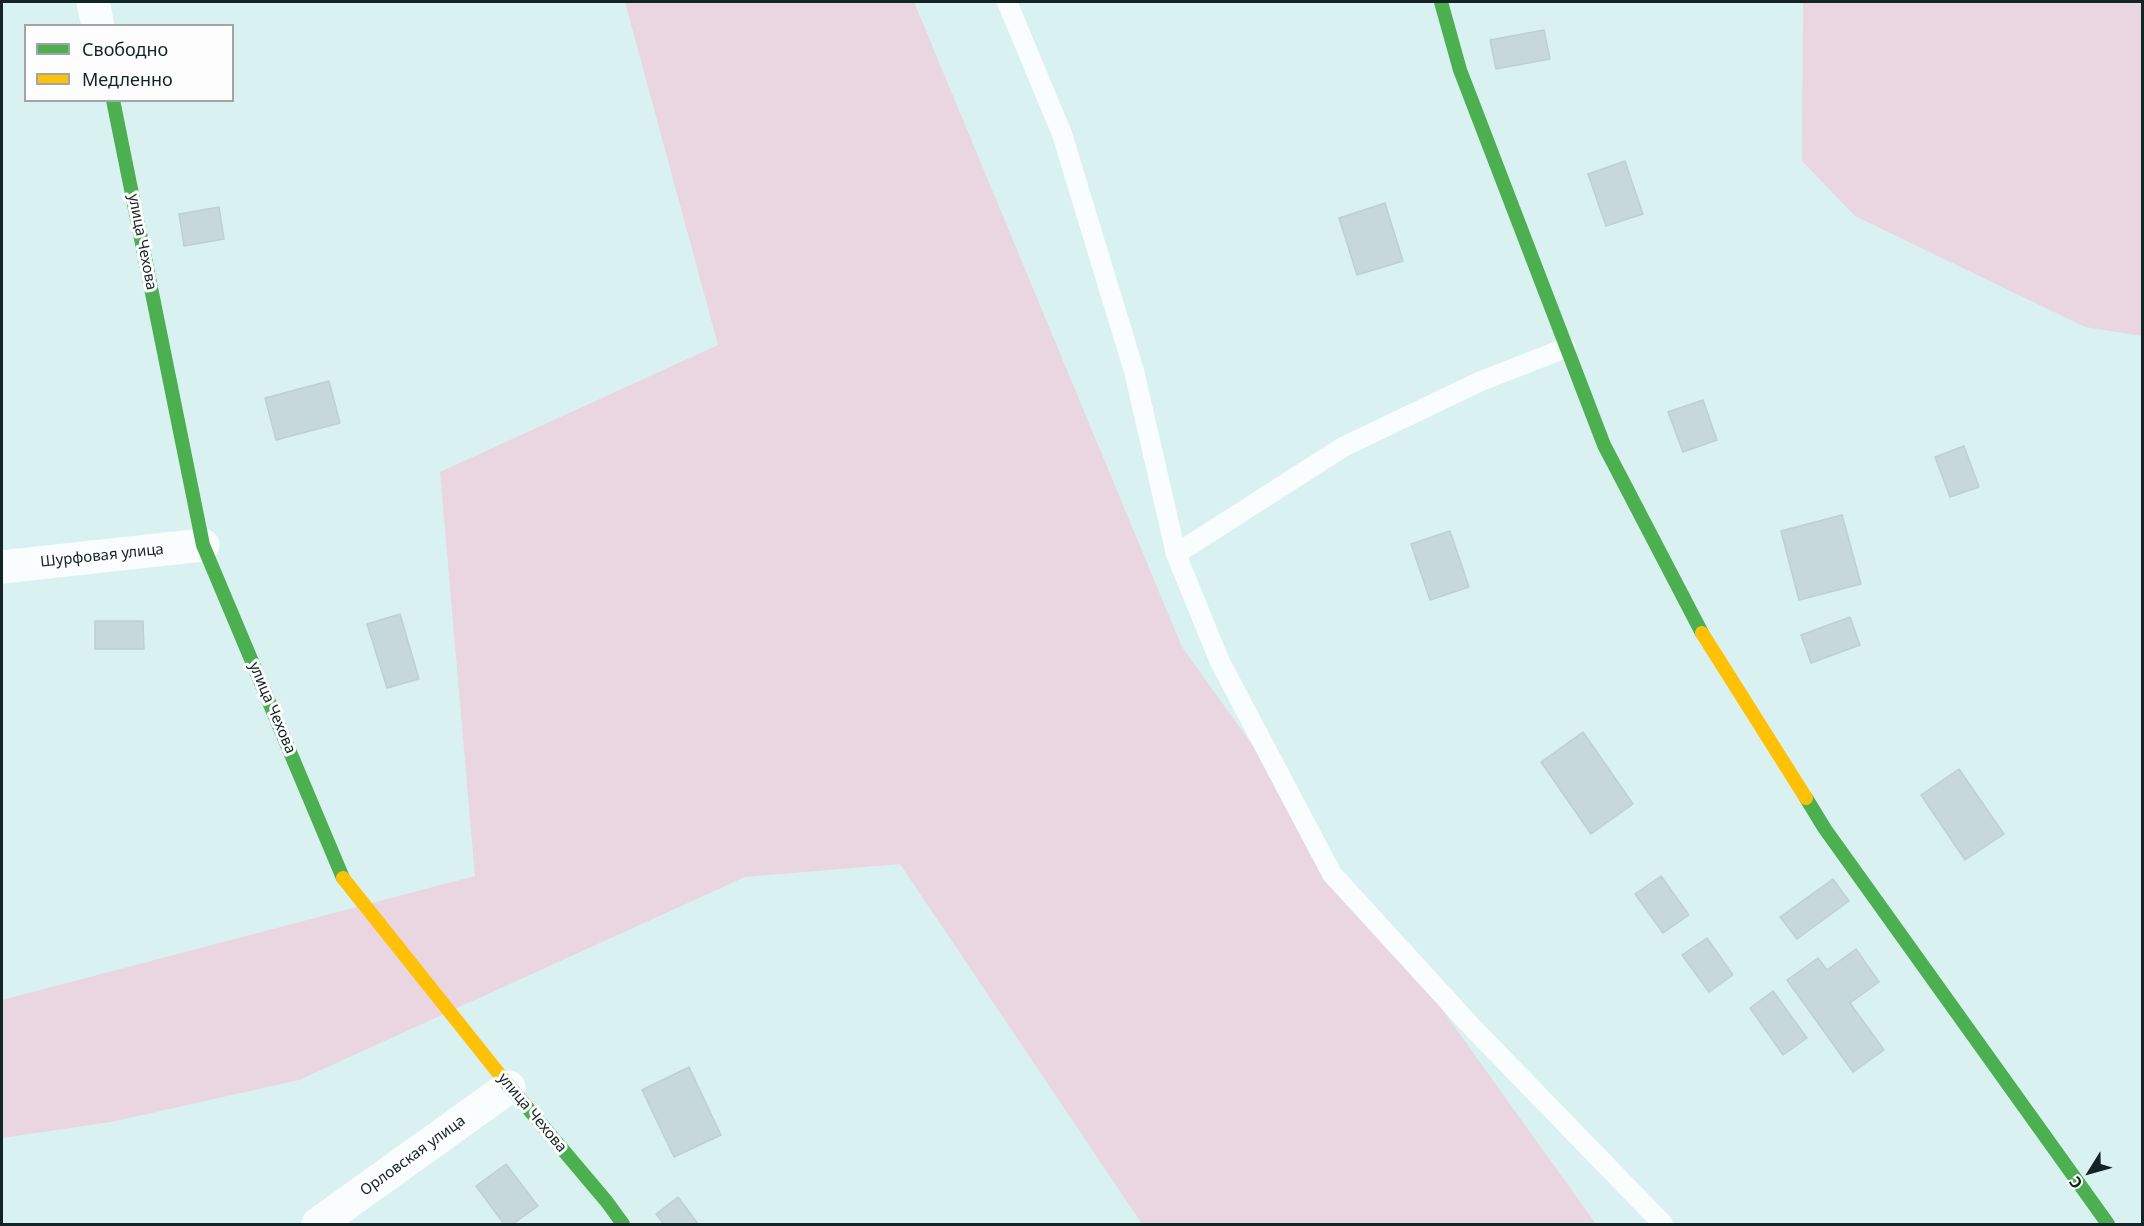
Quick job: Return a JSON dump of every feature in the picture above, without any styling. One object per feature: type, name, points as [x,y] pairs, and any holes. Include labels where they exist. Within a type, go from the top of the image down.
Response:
[{"type":"street","points":[[93,2],[98,24]]},
{"type":"street","points":[[1441,2],[1460,70],[1604,446],[1694,621],[1825,829],[2108,1224]]},
{"type":"street","name":"улица Чехова","points":[[113,102],[203,545],[344,880],[509,1087],[623,1224]]},
{"type":"street","name":"Шурфовая улица","points":[[2,567],[203,545]]},
{"type":"street","name":"Орловская улица","points":[[318,1224],[509,1087]]},
{"type":"lane","points":[[1007,2],[1062,134],[1134,371],[1176,554],[1220,663],[1332,874],[1471,1026],[1663,1224]]},
{"type":"lane","points":[[1176,554],[1343,447],[1481,381],[1566,348]]},
{"type":"shaded area","points":[[625,2],[914,2],[1182,647],[1596,1224],[1142,1224],[900,864],[745,877],[299,1080],[111,1122],[2,1138],[2,1000],[475,876],[440,472],[718,345]]},
{"type":"shaded area","points":[[1803,2],[2142,2],[2142,336],[2085,327],[1855,216],[1802,161]]},
{"type":"building","points":[[1544,30],[1550,59],[1496,69],[1490,40]]},
{"type":"building","points":[[1625,161],[1643,214],[1606,226],[1588,174]]},
{"type":"building","points":[[1385,203],[1403,261],[1357,275],[1339,218]]},
{"type":"building","points":[[219,207],[224,239],[184,246],[179,214]]},
{"type":"building","points":[[329,381],[340,423],[276,440],[265,398]]},
{"type":"building","points":[[1703,400],[1717,440],[1683,452],[1668,412]]},
{"type":"building","points":[[1964,446],[1979,487],[1950,497],[1935,457]]},
{"type":"building","points":[[1842,515],[1861,584],[1799,600],[1781,531]]},
{"type":"building","points":[[1450,531],[1469,587],[1430,600],[1411,544]]},
{"type":"building","points":[[400,614],[419,679],[387,688],[367,624]]},
{"type":"building","points":[[1850,617],[1860,645],[1811,663],[1801,635]]},
{"type":"building","points":[[95,621],[143,621],[144,649],[95,649]]},
{"type":"building","points":[[1583,732],[1633,804],[1591,834],[1541,762]]},
{"type":"building","points":[[1959,769],[2004,834],[1965,860],[1921,795]]},
{"type":"building","points":[[1661,876],[1689,915],[1663,933],[1635,894]]},
{"type":"building","points":[[1833,879],[1849,901],[1797,939],[1780,917]]},
{"type":"building","points":[[1707,938],[1733,975],[1709,992],[1682,955]]},
{"type":"building","points":[[1856,949],[1879,982],[1850,1003],[1884,1050],[1853,1072],[1787,980],[1818,958],[1827,970]]},
{"type":"building","points":[[1773,991],[1807,1038],[1783,1055],[1750,1008]]},
{"type":"building","points":[[689,1067],[721,1135],[674,1157],[642,1090]]},
{"type":"building","points":[[506,1164],[538,1206],[513,1224],[504,1224],[476,1186]]},
{"type":"building","points":[[678,1197],[698,1224],[664,1224],[656,1214]]},
{"type":"traffic: fast","points":[[1441,2],[1460,70],[1604,445],[1702,633]]},
{"type":"traffic: fast","points":[[113,102],[203,545],[343,878]]},
{"type":"traffic: fast","points":[[1806,798],[1825,829],[2108,1224]]},
{"type":"traffic: fast","points":[[504,1080],[623,1224]]},
{"type":"traffic: slow","points":[[1702,633],[1806,798]]},
{"type":"traffic: slow","points":[[343,878],[504,1080]]}]
